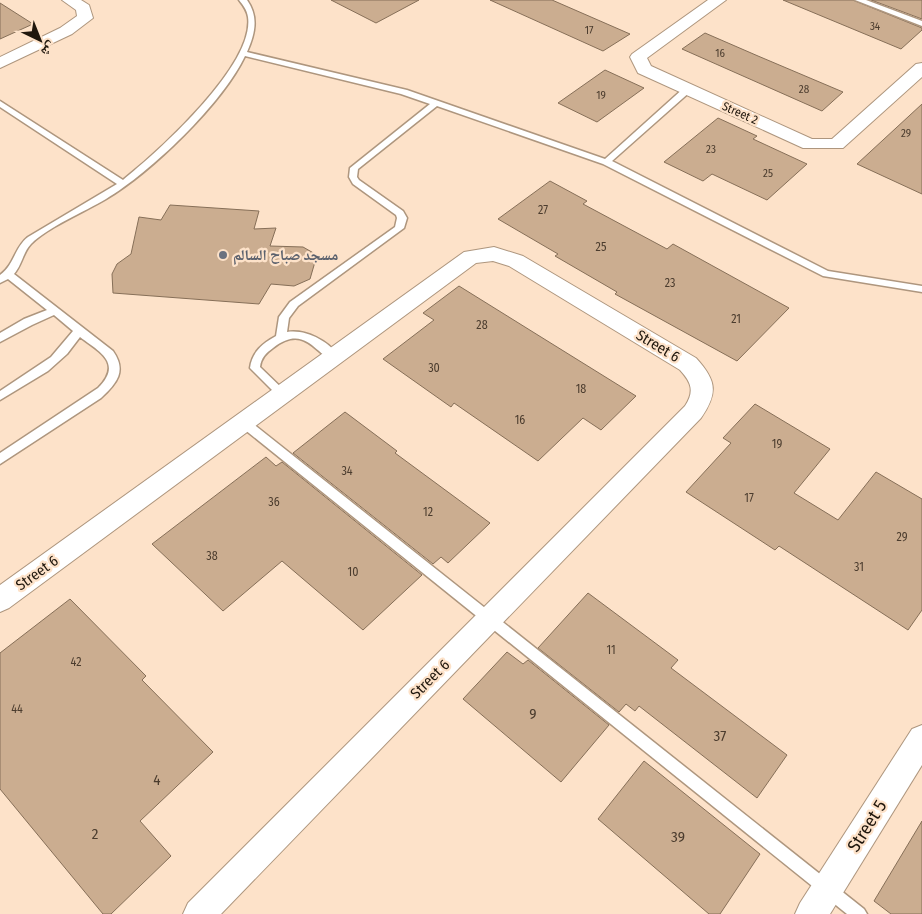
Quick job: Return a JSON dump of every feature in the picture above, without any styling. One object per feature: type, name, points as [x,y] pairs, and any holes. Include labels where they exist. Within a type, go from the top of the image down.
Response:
[{"type":"street","points":[[0,62],[66,31],[85,18],[84,8],[70,0]]},
{"type":"street","name":"Street 2","points":[[718,0],[638,57],[644,69],[809,144],[837,144],[922,68]]},
{"type":"street","name":"Street 6","points":[[0,600],[461,262],[471,257],[494,254],[516,261],[688,364],[698,375],[703,387],[702,400],[693,412],[199,914]]},
{"type":"street","name":"Street 5","points":[[811,914],[922,739]]},
{"type":"lane","points":[[0,459],[97,395],[108,386],[115,375],[114,359],[55,311],[4,277],[17,263],[23,248],[33,238],[122,184],[176,139],[203,109],[242,54],[252,22],[250,11],[243,0]]},
{"type":"lane","points":[[859,0],[922,24]]},
{"type":"lane","points":[[242,54],[363,81],[436,103],[606,162],[826,274],[922,289]]},
{"type":"lane","points":[[606,162],[688,89]]},
{"type":"lane","points":[[0,103],[122,184]]},
{"type":"lane","points":[[281,338],[284,317],[294,304],[399,228],[402,223],[400,212],[356,182],[353,177],[354,168],[436,103]]},
{"type":"lane","points":[[0,338],[28,322],[55,311]]},
{"type":"lane","points":[[0,396],[53,362],[69,346],[79,330]]},
{"type":"lane","points":[[283,394],[259,373],[254,362],[262,351],[281,338],[294,334],[301,335],[334,356]]},
{"type":"lane","points":[[244,422],[859,914]]},
{"type":"building","points":[[331,0],[419,0],[376,23]]},
{"type":"building","points":[[490,0],[552,0],[630,34],[603,51]]},
{"type":"building","points":[[783,0],[853,0],[922,28],[922,30],[901,49]]},
{"type":"building","points":[[871,0],[922,0],[922,19]]},
{"type":"building","points":[[0,3],[33,24],[0,39]]},
{"type":"building","points":[[705,33],[843,92],[822,111],[682,49]]},
{"type":"building","points":[[605,70],[644,88],[597,122],[558,103]]},
{"type":"building","points":[[922,104],[922,194],[857,164]]},
{"type":"building","points":[[718,118],[757,136],[753,139],[807,164],[767,200],[712,174],[703,181],[664,162]]},
{"type":"building","points":[[550,181],[587,201],[583,204],[667,249],[673,244],[789,308],[737,361],[615,294],[617,292],[555,256],[558,254],[498,219]]},
{"type":"building","name":"مسجد صباح السالم","points":[[170,205],[259,211],[254,229],[276,228],[270,246],[303,247],[317,255],[310,279],[294,286],[271,284],[259,304],[113,293],[112,274],[117,264],[131,254],[139,217],[161,220]]},
{"type":"building","points":[[459,286],[636,396],[601,430],[583,418],[538,461],[454,403],[451,407],[383,359],[434,320],[423,313]]},
{"type":"building","points":[[755,404],[830,449],[794,493],[838,520],[876,472],[922,499],[922,610],[908,630],[779,546],[775,550],[686,492],[731,443],[723,438]]},
{"type":"building","points":[[345,412],[397,451],[395,453],[490,523],[448,563],[441,557],[433,564],[293,453]]},
{"type":"building","points":[[266,457],[276,466],[282,462],[422,575],[363,630],[282,561],[223,611],[152,544]]},
{"type":"building","points":[[588,593],[678,660],[671,668],[787,755],[757,798],[639,706],[635,711],[626,704],[619,712],[538,648]]},
{"type":"building","points":[[70,599],[146,676],[142,680],[213,752],[140,821],[171,856],[111,914],[103,914],[0,789],[0,653]]},
{"type":"building","points":[[507,652],[523,664],[528,660],[609,725],[561,782],[463,699]]},
{"type":"building","points":[[644,761],[760,854],[720,914],[709,914],[598,819]]},
{"type":"building","points":[[922,821],[922,914],[891,914],[874,901]]},
{"type":"place","name":"مسجد صباح السالم","points":[[223,255]]}]
